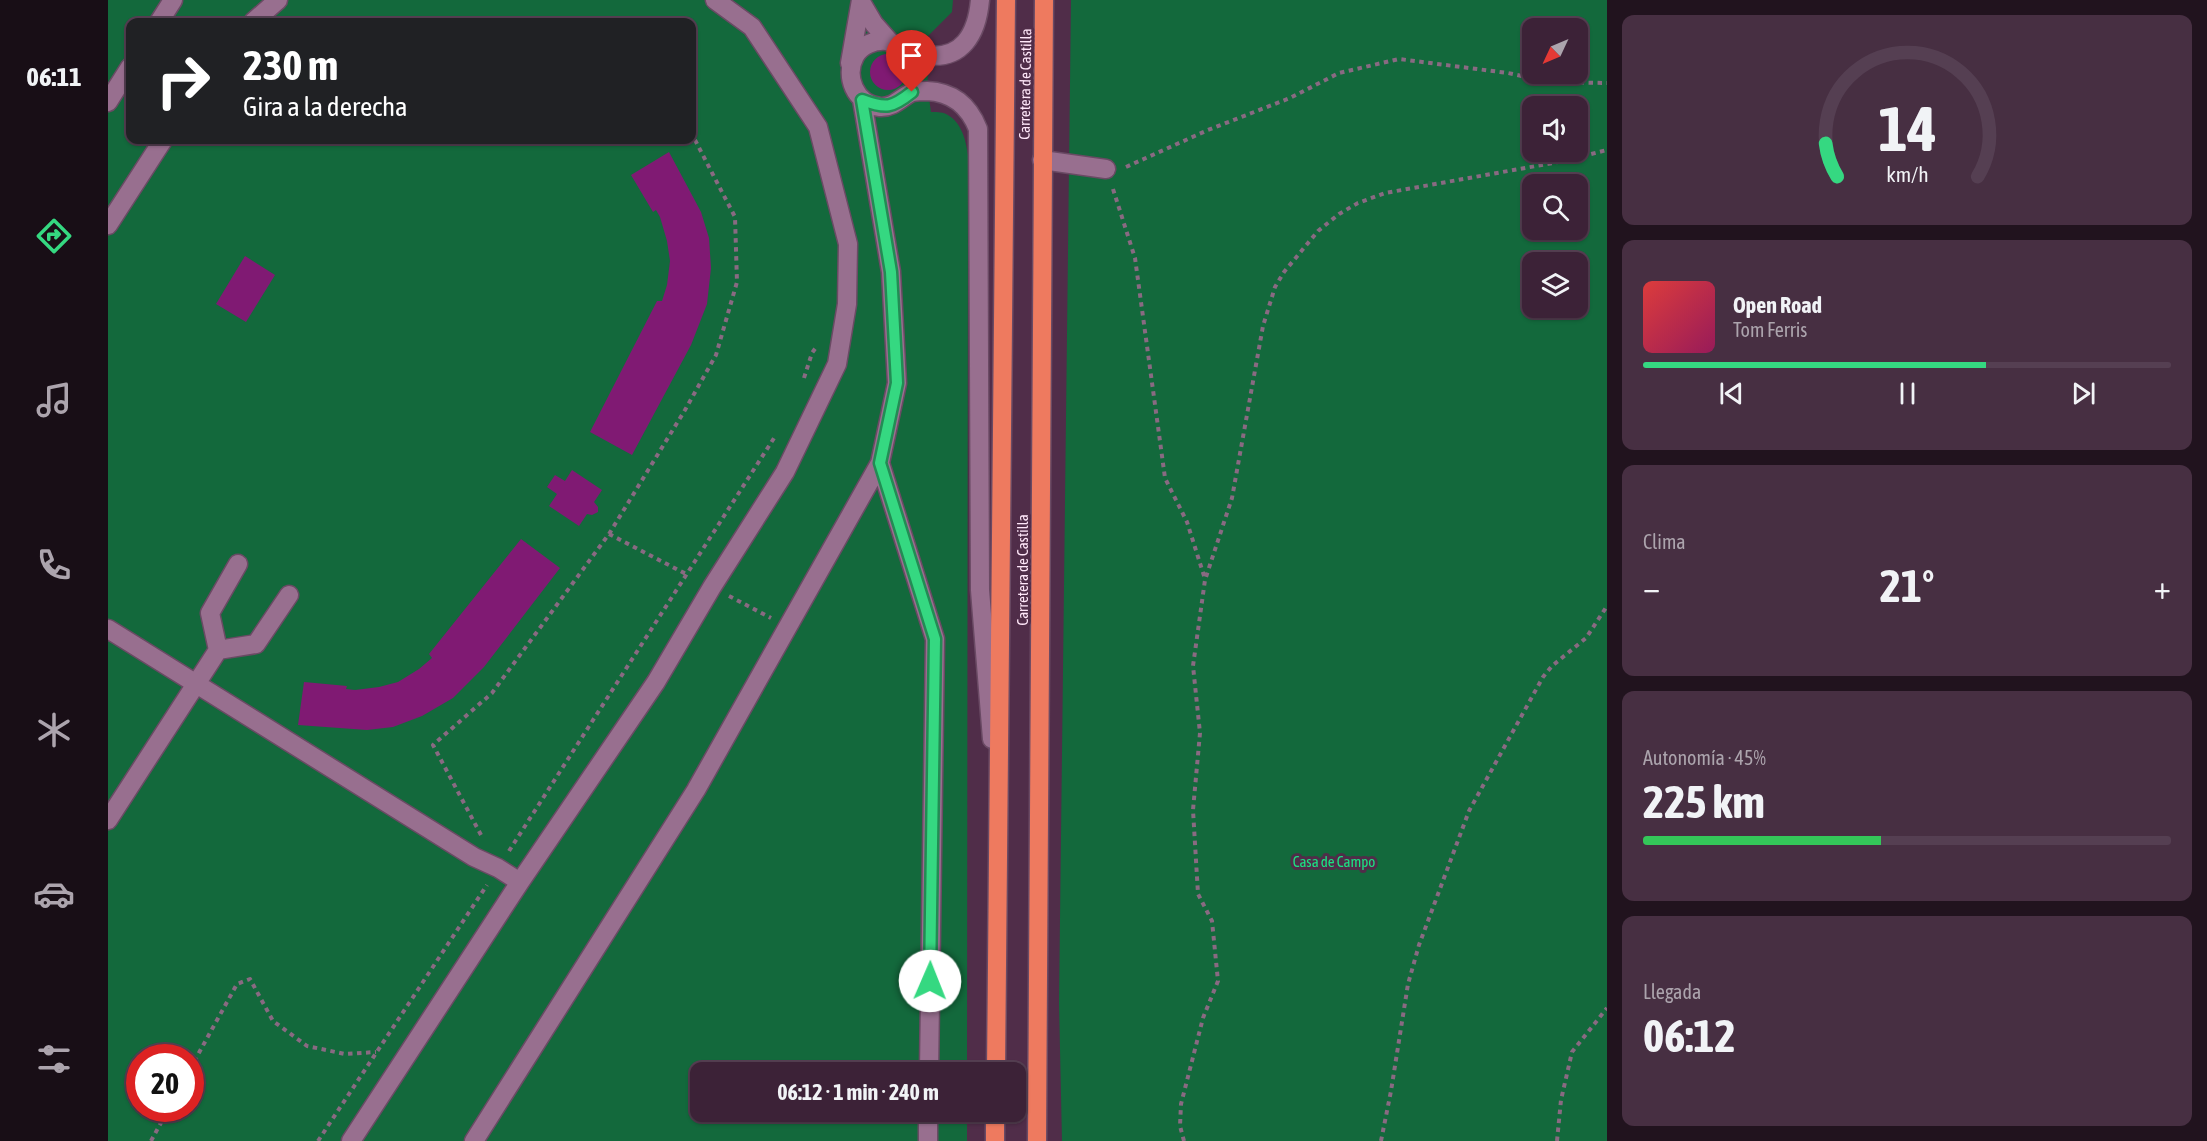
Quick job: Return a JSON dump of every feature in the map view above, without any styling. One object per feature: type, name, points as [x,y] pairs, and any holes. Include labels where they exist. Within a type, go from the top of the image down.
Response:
[{"type":"highway","name":"Carretera de Castilla","points":[[996,1062],[1006,0]]},
{"type":"highway","name":"Carretera de Castilla","points":[[1036,1141],[1044,0]]},
{"type":"highway","points":[[995,1122],[995,1141]]},
{"type":"lane","points":[[162,18],[173,0]]},
{"type":"lane","points":[[258,18],[278,0]]},
{"type":"lane","points":[[351,1141],[520,882],[656,682],[712,587],[785,472],[837,364],[848,304],[848,244],[818,127],[752,27],[715,0]]},
{"type":"lane","points":[[861,1],[874,24],[889,41],[907,52],[944,56],[955,52],[966,42],[974,29],[980,0]]},
{"type":"lane","points":[[474,1141],[696,790],[880,463],[897,383],[891,272],[862,100],[851,86],[850,65],[861,1]]},
{"type":"lane","points":[[850,65],[857,52],[874,41],[889,41]]},
{"type":"lane","points":[[108,102],[126,73]]},
{"type":"lane","points":[[862,100],[881,107],[900,101],[912,92],[935,92],[961,102],[973,116],[978,129],[980,590],[998,810]]},
{"type":"lane","points":[[108,225],[160,144]]},
{"type":"lane","points":[[1042,160],[1106,169]]},
{"type":"lane","points":[[880,463],[935,639],[929,1062]]},
{"type":"lane","points":[[108,820],[218,651],[210,613],[238,564]]},
{"type":"lane","points":[[218,651],[256,644],[289,595]]},
{"type":"lane","points":[[108,629],[474,858],[498,868],[520,882]]},
{"type":"lane","points":[[928,1122],[928,1141]]},
{"type":"path","points":[[1205,580],[1187,522],[1165,478],[1135,258],[1106,169],[1121,169],[1138,163],[1208,130],[1290,98],[1339,74],[1399,59],[1508,73],[1550,82],[1607,82]]},
{"type":"path","points":[[498,868],[433,745],[492,693],[609,534],[716,355],[737,282],[735,217],[696,142]]},
{"type":"path","points":[[1184,1141],[1180,1126],[1181,1104],[1203,1018],[1218,981],[1212,921],[1198,894],[1192,810],[1200,733],[1193,666],[1205,580],[1232,498],[1269,302],[1284,272],[1318,231],[1339,214],[1358,203],[1385,193],[1564,161],[1607,150]]},
{"type":"path","points":[[801,386],[812,353],[818,345]]},
{"type":"path","points":[[318,1141],[498,868],[781,427]]},
{"type":"path","points":[[1381,1141],[1408,984],[1419,945],[1469,811],[1542,677],[1586,638],[1607,606]]},
{"type":"path","points":[[204,1044],[237,984],[250,979],[273,1021],[307,1046],[345,1054],[376,1052]]},
{"type":"path","points":[[1557,1141],[1561,1100],[1572,1052],[1607,1008]]},
{"type":"path","points":[[151,1141],[161,1122]]},
{"type":"green space","points":[[108,0],[953,0],[952,12],[927,37],[928,91],[931,112],[944,113],[955,121],[964,137],[968,155],[967,1062],[690,1062],[690,1122],[967,1122],[967,1141],[108,1141]]},
{"type":"green space","name":"Casa de Campo","points":[[1071,0],[1607,0],[1607,1141],[1062,1141],[1059,1003]]},
{"type":"building","points":[[888,54],[901,59],[906,72],[901,85],[888,90],[875,85],[870,72],[875,59]]},
{"type":"building","points":[[669,152],[701,212],[709,238],[711,268],[707,304],[691,345],[632,455],[590,432],[657,301],[662,301],[667,285],[670,261],[660,217],[656,210],[653,212],[631,175]]},
{"type":"building","points":[[245,256],[275,275],[246,322],[216,304]]},
{"type":"building","points":[[572,470],[602,490],[594,502],[598,507],[598,512],[592,515],[587,514],[579,526],[549,506],[557,494],[547,487],[555,475],[565,481]]},
{"type":"building","points":[[521,539],[560,568],[484,667],[453,698],[422,716],[393,727],[367,730],[298,725],[304,682],[347,686],[346,689],[355,690],[398,682],[419,669],[432,658],[429,654]]},
{"type":"route","points":[[912,92],[900,101],[881,107],[862,100],[891,272],[897,383],[880,463],[935,639],[930,981]]}]
